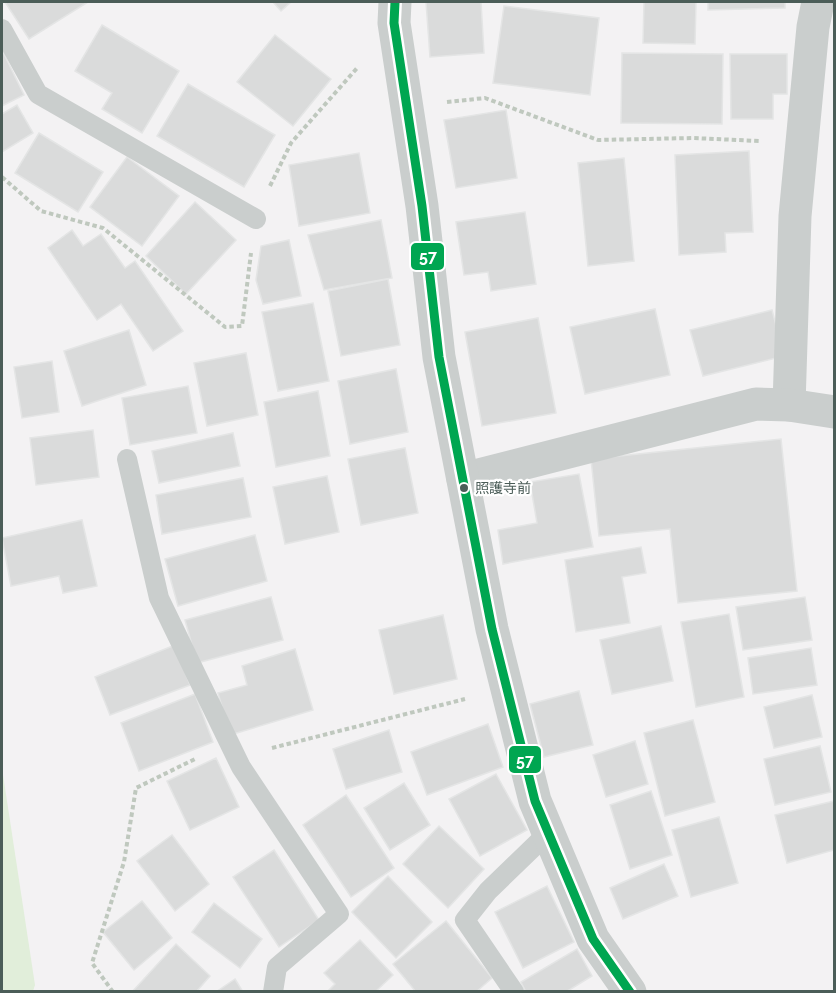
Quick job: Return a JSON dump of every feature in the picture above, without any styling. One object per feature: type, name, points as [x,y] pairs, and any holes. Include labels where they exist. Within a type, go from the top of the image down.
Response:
[{"type":"street","points":[[395,2],[394,23],[422,206],[439,357],[492,629],[535,801],[593,939],[630,992]]},
{"type":"street","points":[[463,479],[756,404],[810,408],[795,216],[813,27],[819,2]]},
{"type":"lane","points":[[2,29],[38,94],[256,219]]},
{"type":"lane","points":[[127,459],[159,598],[232,750],[339,914],[277,967],[273,992]]},
{"type":"lane","points":[[514,992],[465,921],[488,891],[548,833]]},
{"type":"path","points":[[407,107],[485,98],[598,140],[693,138],[802,142]]},
{"type":"path","points":[[113,992],[92,963],[124,862],[136,788],[232,750],[507,689]]},
{"type":"green space","points":[[2,768],[35,985],[33,991],[2,991]]},
{"type":"building","points":[[5,2],[88,2],[29,39]]},
{"type":"building","points":[[273,2],[291,2],[281,11]]},
{"type":"building","points":[[426,2],[481,2],[484,53],[430,57]]},
{"type":"building","points":[[644,2],[696,2],[695,44],[643,43]]},
{"type":"building","points":[[708,2],[785,2],[785,8],[708,10]]},
{"type":"building","points":[[504,6],[599,18],[590,95],[493,83]]},
{"type":"building","points":[[102,25],[179,71],[142,133],[102,109],[112,93],[75,71]]},
{"type":"building","points":[[275,35],[331,79],[293,126],[237,82]]},
{"type":"building","points":[[2,50],[24,95],[2,106]]},
{"type":"building","points":[[622,53],[723,54],[722,124],[621,123]]},
{"type":"building","points":[[730,54],[787,54],[787,94],[773,94],[773,119],[731,119]]},
{"type":"building","points":[[188,84],[275,135],[244,187],[157,136]]},
{"type":"building","points":[[17,105],[33,133],[2,152],[2,114]]},
{"type":"building","points":[[506,110],[517,178],[456,188],[444,120]]},
{"type":"building","points":[[39,133],[103,172],[78,212],[15,173]]},
{"type":"building","points":[[749,151],[753,232],[725,233],[726,252],[679,255],[675,155]]},
{"type":"building","points":[[359,153],[370,213],[299,226],[289,165]]},
{"type":"building","points":[[127,157],[179,196],[142,246],[90,207]]},
{"type":"building","points":[[624,158],[634,261],[588,266],[578,163]]},
{"type":"building","points":[[195,202],[236,240],[186,294],[146,256]]},
{"type":"building","points":[[525,212],[536,284],[491,291],[488,272],[464,275],[456,222]]},
{"type":"building","points":[[381,220],[392,278],[324,290],[308,235]]},
{"type":"building","points":[[72,230],[83,246],[101,234],[125,268],[135,261],[183,331],[153,351],[121,304],[97,320],[48,248]]},
{"type":"building","points":[[289,240],[301,296],[263,304],[256,280],[261,246]]},
{"type":"building","points":[[388,279],[400,345],[341,356],[328,291]]},
{"type":"building","points":[[313,303],[329,381],[278,391],[262,312]]},
{"type":"building","points":[[655,309],[670,375],[585,394],[570,327]]},
{"type":"building","points":[[772,310],[784,356],[703,376],[690,330]]},
{"type":"building","points":[[538,318],[556,413],[482,426],[465,332]]},
{"type":"building","points":[[129,330],[146,385],[82,406],[64,351]]},
{"type":"building","points":[[246,353],[258,415],[207,426],[194,363]]},
{"type":"building","points":[[52,361],[59,412],[22,418],[14,367]]},
{"type":"building","points":[[396,369],[408,432],[350,444],[338,381]]},
{"type":"building","points":[[188,386],[197,433],[130,445],[122,398]]},
{"type":"building","points":[[318,391],[330,456],[276,467],[264,402]]},
{"type":"building","points":[[93,430],[99,477],[36,485],[30,438]]},
{"type":"building","points":[[233,433],[240,466],[159,483],[152,451]]},
{"type":"building","points":[[781,439],[797,591],[678,603],[670,529],[599,536],[591,459]]},
{"type":"building","points":[[405,448],[418,513],[361,525],[348,459]]},
{"type":"building","points":[[579,474],[593,547],[503,564],[498,530],[537,523],[530,482]]},
{"type":"building","points":[[327,476],[339,532],[285,544],[273,487]]},
{"type":"building","points":[[243,478],[251,517],[162,534],[156,495]]},
{"type":"building","points":[[82,520],[97,586],[63,593],[59,576],[11,586],[2,538]]},
{"type":"building","points":[[255,535],[267,581],[178,606],[165,559]]},
{"type":"building","points":[[641,547],[646,573],[622,577],[630,623],[576,632],[565,560]]},
{"type":"building","points":[[271,597],[283,640],[197,663],[185,620]]},
{"type":"building","points":[[805,597],[812,640],[743,650],[736,607]]},
{"type":"building","points":[[729,614],[744,697],[696,707],[681,622]]},
{"type":"building","points":[[443,615],[457,679],[394,694],[379,630]]},
{"type":"building","points":[[661,626],[673,681],[612,694],[600,640]]},
{"type":"building","points":[[175,645],[190,685],[110,715],[95,677]]},
{"type":"building","points":[[811,648],[817,685],[753,694],[748,658]]},
{"type":"building","points":[[295,649],[313,710],[230,735],[218,693],[247,685],[242,666]]},
{"type":"building","points":[[579,691],[593,745],[544,757],[530,704]]},
{"type":"building","points":[[195,694],[213,742],[139,771],[121,723]]},
{"type":"building","points":[[812,695],[822,737],[774,748],[764,707]]},
{"type":"building","points":[[693,720],[715,802],[665,816],[644,733]]},
{"type":"building","points":[[488,724],[503,767],[427,795],[411,752]]},
{"type":"building","points":[[389,730],[402,772],[346,789],[333,749]]},
{"type":"building","points":[[635,741],[648,784],[606,797],[593,755]]},
{"type":"building","points":[[820,746],[831,792],[775,805],[764,759]]},
{"type":"building","points":[[216,758],[239,807],[190,830],[167,781]]},
{"type":"building","points":[[496,774],[527,830],[480,856],[449,799]]},
{"type":"building","points":[[404,783],[430,825],[390,850],[364,808]]},
{"type":"building","points":[[651,791],[672,855],[630,869],[610,805]]},
{"type":"building","points":[[346,795],[394,868],[351,897],[303,825]]},
{"type":"building","points":[[834,801],[834,850],[787,863],[775,815]]},
{"type":"building","points":[[719,817],[738,883],[691,897],[672,830]]},
{"type":"building","points":[[439,826],[484,869],[448,908],[403,864]]},
{"type":"building","points":[[172,835],[209,884],[175,911],[137,861]]},
{"type":"building","points":[[274,850],[319,920],[279,947],[233,877]]},
{"type":"building","points":[[664,864],[678,896],[623,919],[610,888]]},
{"type":"building","points":[[388,876],[432,922],[396,958],[352,912]]},
{"type":"building","points":[[547,886],[574,942],[523,968],[495,912]]},
{"type":"building","points":[[142,901],[172,938],[134,970],[103,932]]},
{"type":"building","points":[[214,903],[262,939],[240,968],[192,932]]},
{"type":"building","points":[[446,921],[492,978],[476,992],[416,992],[393,964]]},
{"type":"building","points":[[360,940],[393,975],[375,992],[327,992],[335,984],[324,973]]},
{"type":"building","points":[[176,944],[210,976],[196,992],[132,992]]},
{"type":"building","points":[[577,949],[592,976],[566,992],[526,992],[521,982]]},
{"type":"building","points":[[235,979],[243,992],[216,992]]},
{"type":"transit line","name":"57","points":[[395,2],[394,23],[422,206],[439,357],[492,629],[535,801],[593,939],[630,992]]},
{"type":"place","name":"照護寺前","points":[[464,488]]}]
